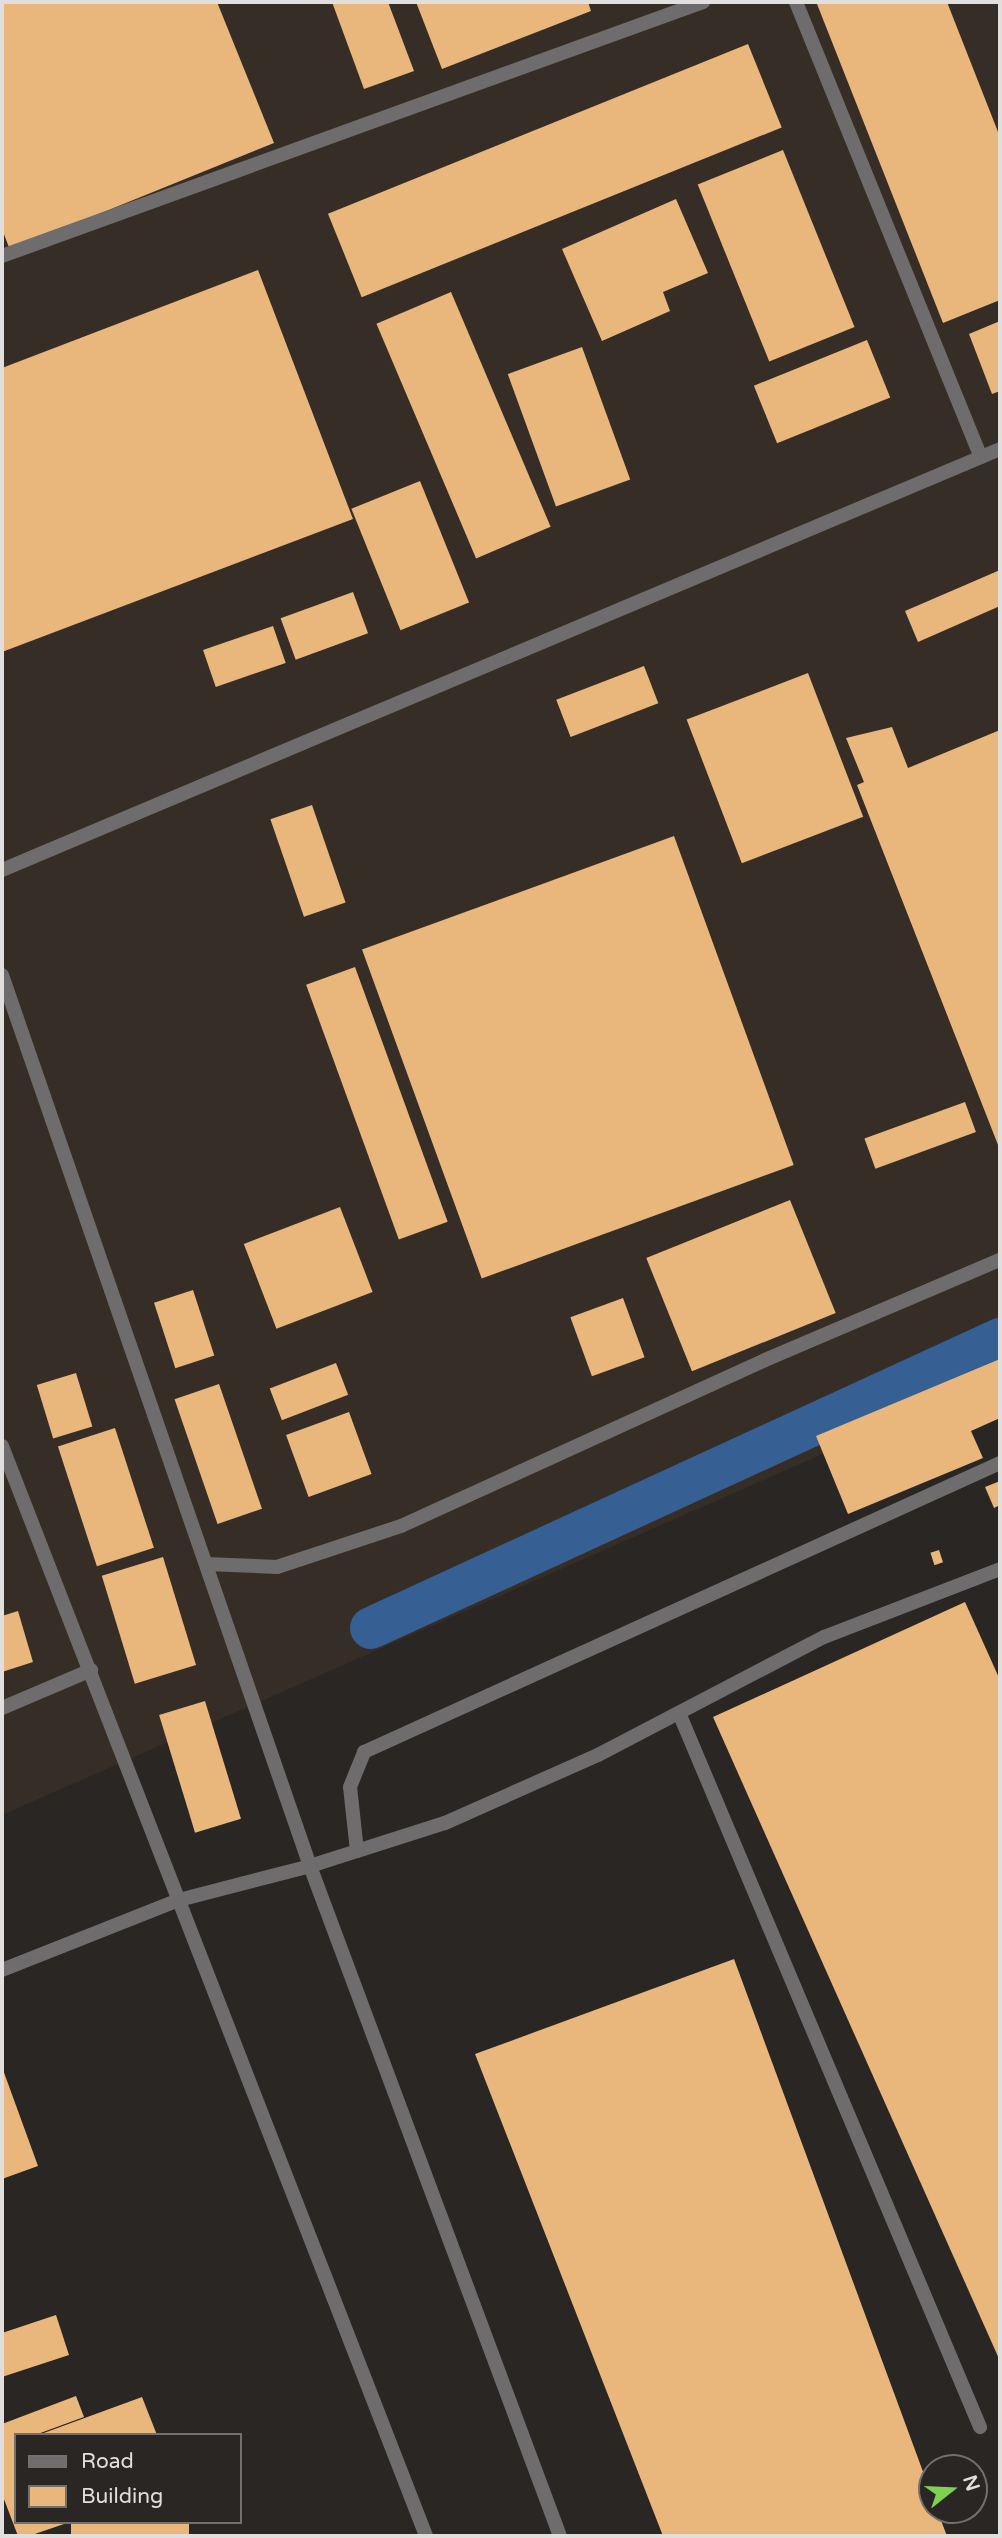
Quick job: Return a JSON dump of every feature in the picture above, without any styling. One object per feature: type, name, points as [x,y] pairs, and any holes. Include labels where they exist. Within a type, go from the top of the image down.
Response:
[{"type":"street","points":[[2,256],[703,2]]},
{"type":"street","points":[[796,2],[981,457]]},
{"type":"street","points":[[2,870],[1000,450]]},
{"type":"street","points":[[2,975],[310,1866],[560,2536]]},
{"type":"street","points":[[206,1564],[277,1567],[401,1526],[752,1366],[1000,1260]]},
{"type":"street","points":[[2,1446],[426,2536]]},
{"type":"street","points":[[357,1851],[350,1787],[364,1752],[1000,1463]]},
{"type":"street","points":[[2,1969],[179,1900],[310,1866],[445,1823],[598,1755],[824,1637],[926,1601],[1000,1569]]},
{"type":"street","points":[[2,1708],[91,1670]]},
{"type":"street","points":[[679,1713],[980,2427]]},
{"type":"shaded area","points":[[2,2],[1000,2],[1000,1376],[2,1815]]},
{"type":"building","points":[[2,2],[217,2],[274,143],[10,250],[2,229]]},
{"type":"building","points":[[332,2],[388,2],[414,71],[364,89]]},
{"type":"building","points":[[416,2],[588,2],[591,11],[442,69]]},
{"type":"building","points":[[947,2],[1000,137],[1000,300],[943,323],[817,4]]},
{"type":"building","points":[[748,44],[782,127],[362,297],[328,214]]},
{"type":"building","points":[[783,150],[855,327],[769,362],[698,184]]},
{"type":"building","points":[[676,199],[708,273],[663,292],[670,311],[602,341],[562,249]]},
{"type":"building","points":[[258,270],[353,519],[2,652],[2,368]]},
{"type":"building","points":[[451,292],[551,527],[476,558],[376,324]]},
{"type":"building","points":[[1000,321],[1000,391],[992,394],[969,334]]},
{"type":"building","points":[[867,340],[890,397],[777,443],[754,386]]},
{"type":"building","points":[[582,347],[630,479],[556,507],[508,374]]},
{"type":"building","points":[[420,481],[469,602],[400,630],[351,509]]},
{"type":"building","points":[[1000,570],[1000,606],[918,642],[905,611]]},
{"type":"building","points":[[353,592],[368,633],[296,660],[281,618]]},
{"type":"building","points":[[273,626],[286,663],[216,687],[203,650]]},
{"type":"building","points":[[644,666],[658,703],[571,737],[556,700]]},
{"type":"building","points":[[808,673],[863,817],[742,863],[687,720]]},
{"type":"building","points":[[892,727],[908,768],[1000,730],[1000,1150],[857,785],[864,782],[846,738]]},
{"type":"building","points":[[312,805],[346,902],[304,917],[270,819]]},
{"type":"building","points":[[674,836],[794,1165],[482,1278],[362,950]]},
{"type":"building","points":[[355,967],[448,1222],[399,1239],[306,985]]},
{"type":"building","points":[[965,1102],[976,1132],[875,1169],[864,1139]]},
{"type":"building","points":[[790,1200],[836,1313],[692,1371],[646,1258]]},
{"type":"building","points":[[340,1207],[373,1292],[276,1329],[244,1244]]},
{"type":"building","points":[[193,1290],[214,1356],[175,1368],[154,1303]]},
{"type":"building","points":[[623,1298],[645,1357],[592,1376],[570,1317]]},
{"type":"building","points":[[1000,1359],[1000,1418],[971,1431],[983,1458],[848,1514],[816,1436]]},
{"type":"building","points":[[336,1363],[348,1395],[282,1420],[270,1388]]},
{"type":"building","points":[[76,1373],[92,1427],[53,1439],[37,1385]]},
{"type":"building","points":[[219,1384],[262,1509],[218,1524],[175,1399]]},
{"type":"building","points":[[349,1412],[372,1474],[309,1497],[286,1435]]},
{"type":"building","points":[[115,1428],[154,1548],[97,1566],[58,1447]]},
{"type":"building","points":[[1000,1481],[1000,1505],[994,1508],[985,1487]]},
{"type":"building","points":[[939,1550],[943,1562],[934,1565],[930,1553]]},
{"type":"building","points":[[163,1557],[196,1665],[135,1684],[102,1576]]},
{"type":"building","points":[[965,1602],[1000,1680],[1000,2361],[713,1717]]},
{"type":"building","points":[[18,1611],[33,1662],[2,1672],[2,1616]]},
{"type":"building","points":[[205,1701],[241,1819],[195,1833],[159,1715]]},
{"type":"building","points":[[734,1959],[918,2458],[918,2524],[942,2524],[947,2536],[663,2536],[475,2054]]},
{"type":"building","points":[[2,2067],[38,2166],[2,2179]]},
{"type":"building","points":[[56,2315],[69,2355],[2,2377],[2,2333]]},
{"type":"building","points":[[76,2396],[84,2417],[40,2433],[14,2433],[14,2524],[64,2524],[29,2536],[18,2536],[2,2494],[2,2424]]},
{"type":"building","points":[[142,2397],[156,2433],[44,2433]]},
{"type":"building","points":[[71,2524],[189,2524],[189,2536],[71,2536]]},
{"type":"waterway","points":[[371,1628],[1000,1339]]}]
